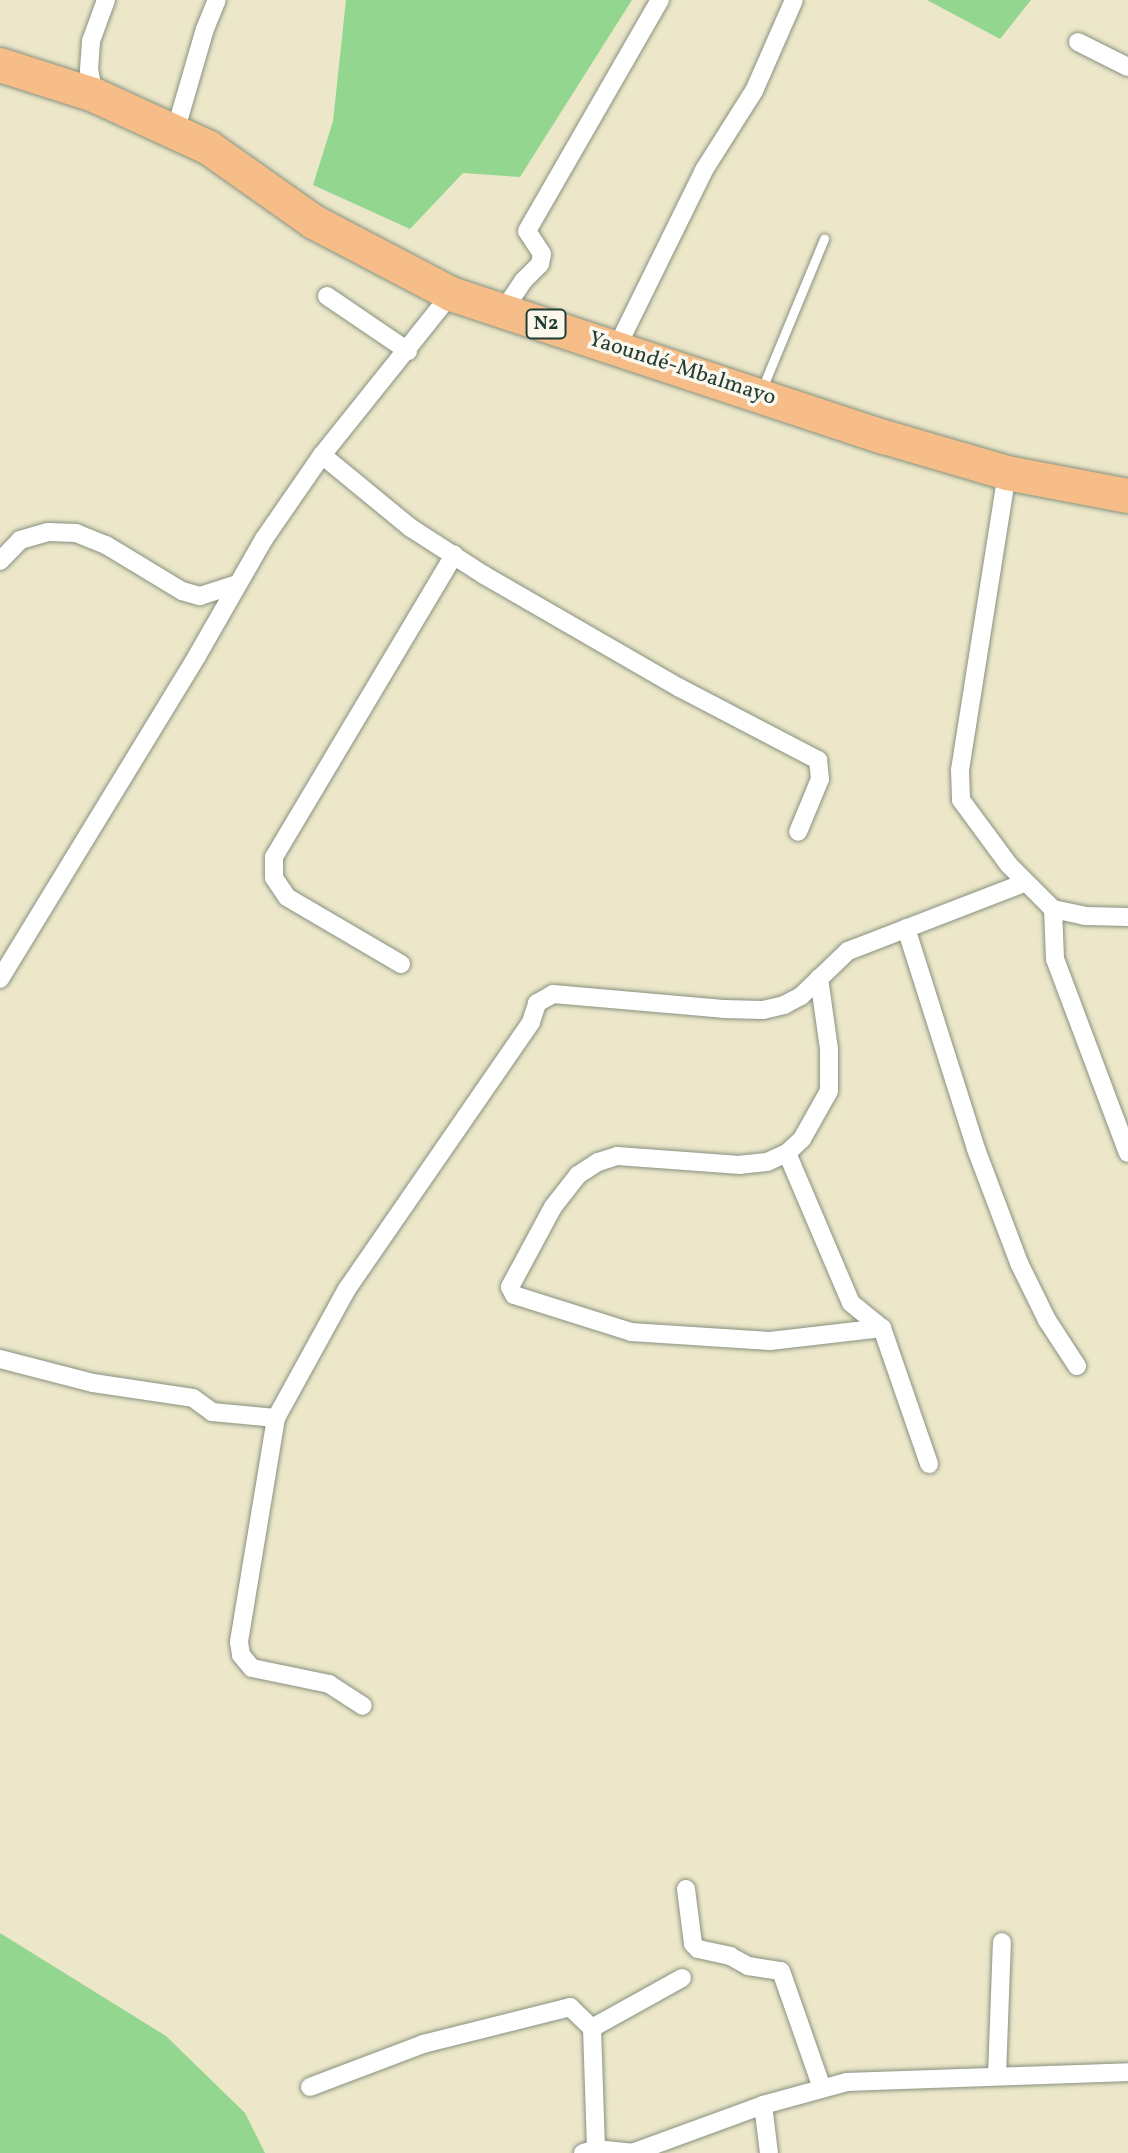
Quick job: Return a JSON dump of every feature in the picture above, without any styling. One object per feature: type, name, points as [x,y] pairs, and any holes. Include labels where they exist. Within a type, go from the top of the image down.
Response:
[{"type":"highway","name":"Yaoundé-Mbalmayo","points":[[0,65],[94,95],[209,148],[314,222],[451,294],[1007,473],[1128,496]]},
{"type":"street","points":[[94,95],[89,70],[91,41],[106,0]]},
{"type":"street","points":[[175,132],[205,29],[217,0]]},
{"type":"street","points":[[503,311],[523,281],[540,264],[542,254],[527,231],[660,0]]},
{"type":"street","points":[[617,347],[704,170],[754,91],[794,0]]},
{"type":"street","points":[[1078,42],[1128,67]]},
{"type":"street","points":[[0,979],[264,539],[322,455],[451,294]]},
{"type":"street","points":[[327,296],[408,351]]},
{"type":"street","points":[[322,455],[411,528],[454,555],[680,688],[818,760],[820,779],[798,832]]},
{"type":"street","points":[[1007,473],[960,770],[961,800],[976,824],[1024,883],[1053,909],[1085,916],[1128,917]]},
{"type":"street","points":[[0,561],[20,540],[48,532],[76,533],[106,545],[182,591],[200,596],[237,584]]},
{"type":"street","points":[[401,964],[287,897],[274,878],[274,857],[454,555]]},
{"type":"street","points":[[363,1706],[329,1684],[252,1668],[241,1655],[239,1642],[276,1418],[347,1289],[531,1022],[537,1003],[553,994],[763,1010],[784,1005],[801,996],[848,951],[1024,883]]},
{"type":"street","points":[[1053,909],[1055,959],[1128,1153]]},
{"type":"street","points":[[906,928],[976,1149],[1019,1263],[1047,1320],[1077,1366]]},
{"type":"street","points":[[819,978],[829,1049],[829,1091],[802,1139],[787,1153],[767,1162],[740,1165],[617,1156],[598,1162],[578,1175],[553,1207],[510,1287],[514,1295],[631,1332],[658,1335],[770,1341],[882,1328]]},
{"type":"street","points":[[787,1153],[851,1303],[882,1328],[929,1464]]},
{"type":"street","points":[[0,1359],[93,1383],[193,1398],[212,1412],[276,1418]]},
{"type":"street","points":[[686,1889],[693,1944],[698,1949],[730,1956],[748,1966],[781,1971],[822,2088]]},
{"type":"street","points":[[997,2076],[1002,1942]]},
{"type":"street","points":[[592,2028],[682,1978]]},
{"type":"street","points":[[310,2087],[423,2044],[532,2014],[570,2007],[592,2028],[589,2151],[632,2153],[763,2105],[847,2082],[1128,2072]]},
{"type":"street","points":[[763,2105],[769,2153]]},
{"type":"lane","points":[[759,395],[824,239]]},
{"type":"green space","points":[[346,0],[632,0],[520,177],[463,173],[410,229],[313,185],[333,121]]},
{"type":"green space","points":[[927,0],[1031,0],[1000,39]]},
{"type":"green space","points":[[0,1933],[166,2036],[245,2113],[265,2153],[0,2153]]}]
